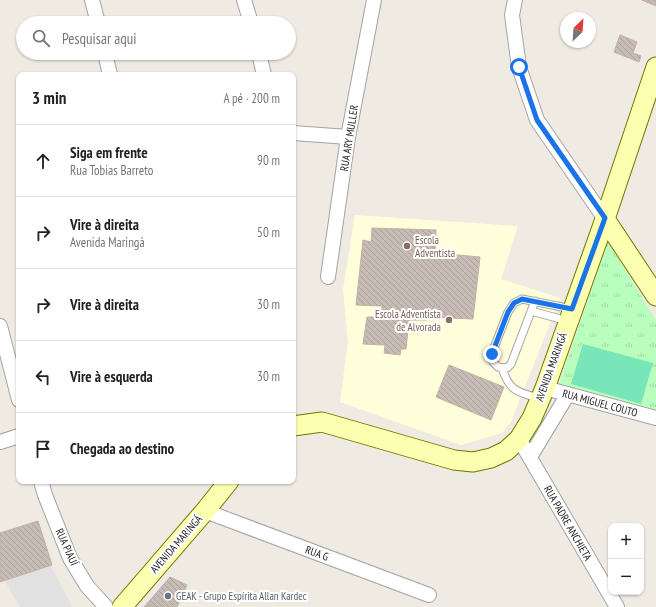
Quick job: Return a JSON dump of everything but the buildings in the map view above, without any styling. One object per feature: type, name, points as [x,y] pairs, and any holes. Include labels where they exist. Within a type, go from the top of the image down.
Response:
[{"type":"main road","name":"AVENIDA MARINGÁ","points":[[296,426],[322,422],[454,460],[473,462],[492,458],[506,451],[519,439],[532,418],[542,394],[605,218],[656,67]]},
{"type":"main road","points":[[605,218],[656,296]]},
{"type":"main road","name":"AVENIDA MARINGÁ","points":[[122,607],[205,511],[223,484]]},
{"type":"street","points":[[92,0],[96,16]]},
{"type":"street","points":[[244,0],[249,16]]},
{"type":"street","name":"RUA ARY MULLER","points":[[328,277],[348,137],[374,0]]},
{"type":"street","points":[[515,0],[512,15],[519,67],[537,120],[605,218]]},
{"type":"street","points":[[107,60],[109,72]]},
{"type":"street","points":[[261,60],[263,72]]},
{"type":"street","points":[[296,133],[348,137]]},
{"type":"street","points":[[0,326],[16,388]]},
{"type":"street","name":"RUA MIGUEL COUTO","points":[[542,394],[568,394],[656,418]]},
{"type":"street","points":[[530,457],[568,394]]},
{"type":"street","points":[[0,442],[16,437]]},
{"type":"street","name":"RUA PADRE ANCHIETA","points":[[519,439],[617,607]]},
{"type":"street","name":"RUA PIAUÍ","points":[[42,484],[70,558],[87,586],[106,607]]},
{"type":"street","name":"RUA G","points":[[205,511],[429,595]]},
{"type":"lane","points":[[535,301],[511,364],[507,368],[498,367],[493,362],[492,354],[508,312],[514,303],[522,299],[535,301],[570,315]]},
{"type":"lane","points":[[531,311],[570,315]]},
{"type":"lane","points":[[502,368],[511,388],[542,394]]},
{"type":"shaded area","name":"Escola Adventista de Alvorada","points":[[355,215],[518,226],[501,279],[560,298],[511,422],[502,433],[461,445],[340,402],[348,342],[343,290]]},
{"type":"shaded area","points":[[51,566],[72,607],[20,607],[5,581]]},
{"type":"green space","points":[[608,242],[656,320],[656,410],[557,389]]},
{"type":"green space","points":[[583,344],[653,363],[641,404],[571,384]]},
{"type":"place","name":"Escola Adventista","points":[[407,246]]},
{"type":"place","name":"Escola Adventista de Alvorada","points":[[449,320]]},
{"type":"place","name":"GEAK - Grupo Espírita Allan Kardec","points":[[168,596]]},
{"type":"route","points":[[492,354],[508,312],[514,303],[522,299],[572,309],[605,218],[537,120],[519,67]]}]
